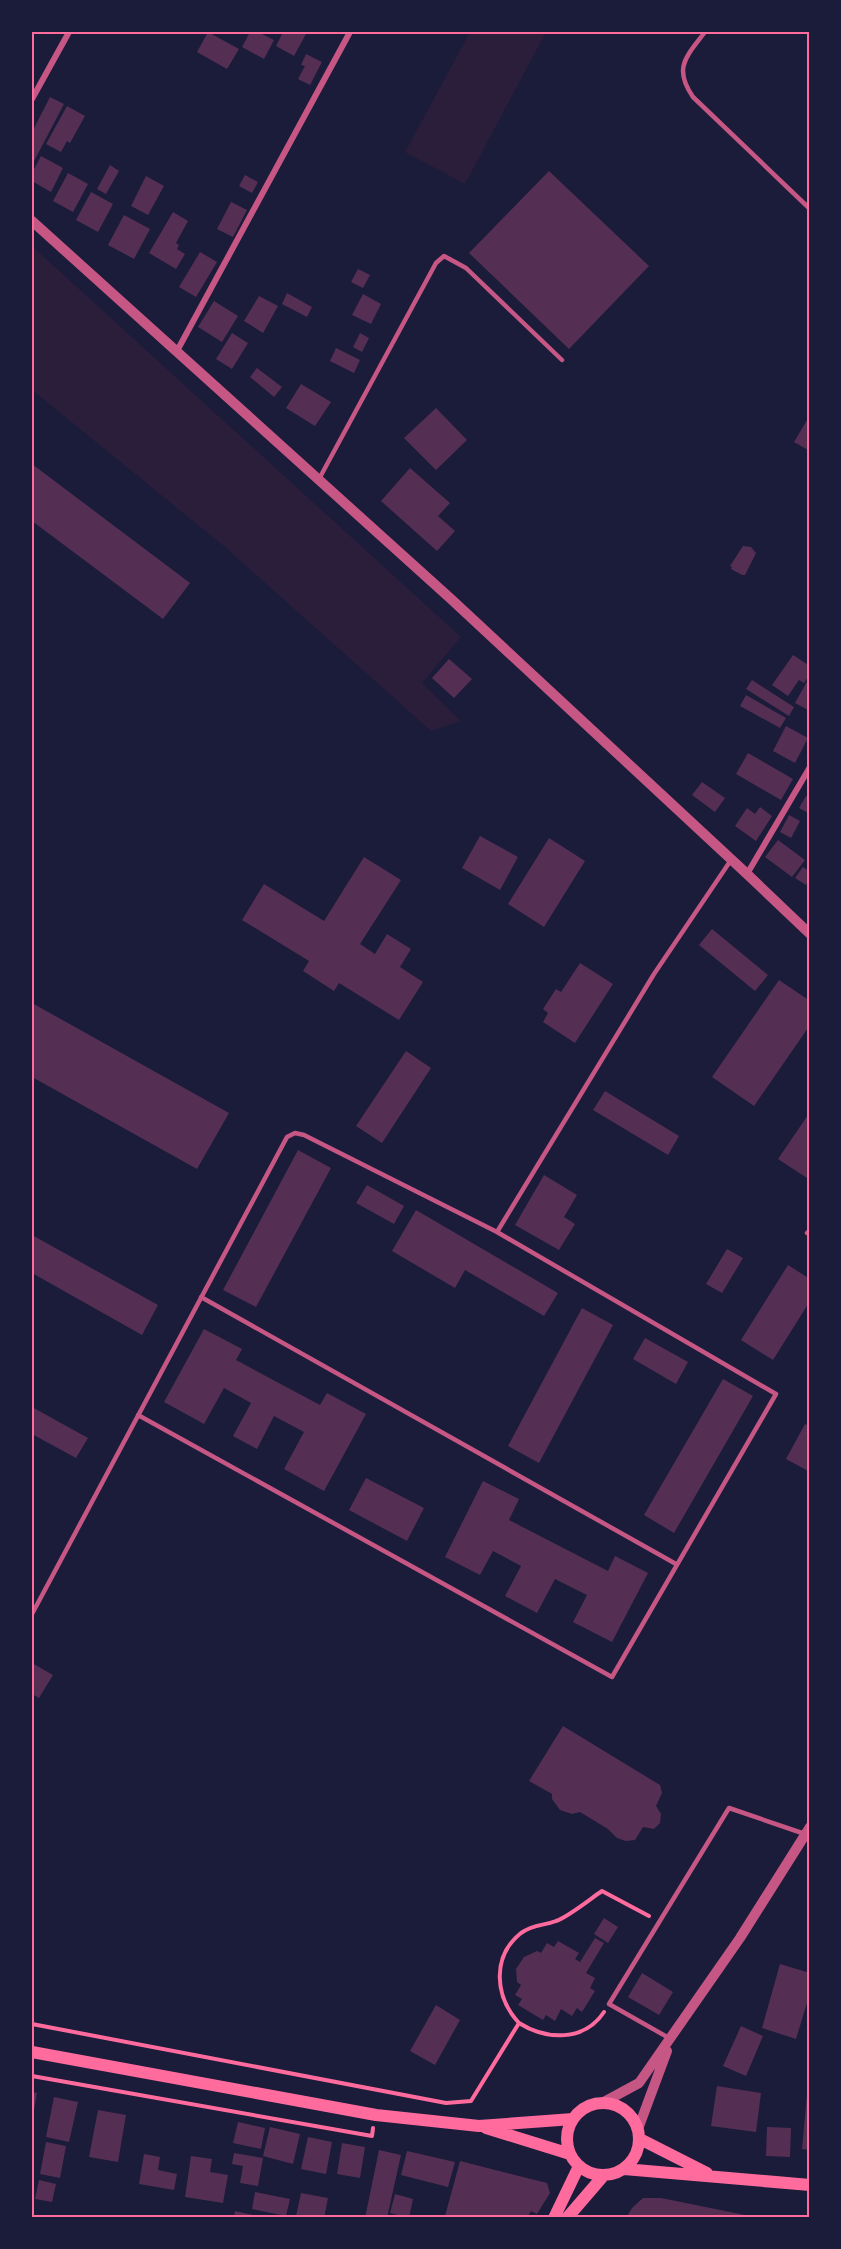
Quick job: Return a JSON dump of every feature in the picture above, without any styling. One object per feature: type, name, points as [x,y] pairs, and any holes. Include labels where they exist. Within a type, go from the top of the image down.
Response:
[{"type":"main road","points":[[32,2052],[376,2115],[479,2126],[573,2119]]},
{"type":"main road","points":[[624,2169],[636,2156],[639,2134],[630,2115],[617,2106],[602,2103],[588,2106],[573,2119],[567,2136],[570,2154],[579,2166],[591,2173],[604,2175],[624,2169],[810,2186]]},
{"type":"main road","points":[[479,2126],[570,2154]]},
{"type":"main road","points":[[639,2134],[713,2176]]},
{"type":"main road","points":[[554,2217],[579,2166]]},
{"type":"main road","points":[[567,2217],[604,2175]]},
{"type":"street","points":[[32,99],[69,32]]},
{"type":"street","points":[[177,351],[350,32]]},
{"type":"street","points":[[32,224],[319,480],[810,934]]},
{"type":"street","points":[[747,874],[810,767]]},
{"type":"street","points":[[602,2103],[639,2083],[740,1938],[807,1830]]},
{"type":"street","points":[[639,2134],[671,2039]]},
{"type":"lane","points":[[705,32],[693,47],[681,69],[684,83],[693,97],[810,209]]},
{"type":"lane","points":[[319,480],[436,263],[444,256],[466,268],[562,360]]},
{"type":"lane","points":[[497,1232],[654,974],[731,860]]},
{"type":"lane","points":[[32,1614],[138,1415],[201,1297],[287,1137],[295,1133],[304,1135],[497,1232],[776,1394],[612,1677],[138,1415]]},
{"type":"lane","points":[[201,1297],[676,1564]]},
{"type":"lane","points":[[671,2039],[609,2004],[729,1808],[807,1830]]},
{"type":"path","points":[[609,2004],[592,2025],[572,2035],[552,2037],[532,2031],[519,2023],[505,2004],[500,1991],[501,1963],[509,1947],[520,1934],[543,1923],[556,1921],[602,1891],[659,1922]]},
{"type":"path","points":[[32,2024],[446,2103],[471,2101],[519,2023]]},
{"type":"path","points":[[32,2076],[372,2136],[376,2115]]},
{"type":"shaded area","points":[[470,32],[546,32],[465,184],[405,152]]},
{"type":"shaded area","points":[[32,246],[461,637],[422,683],[461,721],[431,731],[225,547],[32,390]]},
{"type":"building","points":[[208,32],[239,49],[227,69],[197,52]]},
{"type":"building","points":[[250,32],[258,32],[274,40],[264,59],[242,47]]},
{"type":"building","points":[[283,32],[307,32],[294,56],[276,46]]},
{"type":"building","points":[[306,54],[322,62],[310,85],[298,79],[305,66],[301,65]]},
{"type":"building","points":[[50,97],[64,104],[32,165],[32,132]]},
{"type":"building","points":[[67,106],[85,116],[70,143],[67,141],[61,152],[46,144]]},
{"type":"building","points":[[41,156],[63,168],[51,192],[32,181],[32,173]]},
{"type":"building","points":[[110,165],[119,171],[106,194],[97,189]]},
{"type":"building","points":[[549,171],[649,266],[569,349],[469,253]]},
{"type":"building","points":[[68,173],[88,184],[73,212],[53,201]]},
{"type":"building","points":[[245,175],[258,182],[252,193],[239,186]]},
{"type":"building","points":[[146,176],[164,186],[148,215],[131,206]]},
{"type":"building","points":[[91,192],[113,204],[98,232],[76,220]]},
{"type":"building","points":[[231,202],[247,210],[233,237],[217,229]]},
{"type":"building","points":[[173,212],[188,221],[176,243],[179,245],[177,249],[185,254],[176,269],[149,253]]},
{"type":"building","points":[[124,215],[150,229],[134,259],[108,245]]},
{"type":"building","points":[[200,252],[217,262],[196,297],[179,287]]},
{"type":"building","points":[[358,269],[370,275],[363,288],[351,282]]},
{"type":"building","points":[[287,293],[312,307],[307,317],[282,304]]},
{"type":"building","points":[[363,294],[381,304],[371,324],[352,315]]},
{"type":"building","points":[[259,296],[278,306],[263,333],[244,321]]},
{"type":"building","points":[[214,301],[238,316],[222,342],[198,327]]},
{"type":"building","points":[[232,333],[248,343],[232,369],[216,359]]},
{"type":"building","points":[[360,333],[369,338],[362,352],[353,347]]},
{"type":"building","points":[[336,348],[360,360],[354,373],[330,361]]},
{"type":"building","points":[[257,368],[282,387],[274,397],[250,377]]},
{"type":"building","points":[[301,384],[331,402],[315,426],[286,408]]},
{"type":"building","points":[[436,408],[467,440],[436,470],[404,438]]},
{"type":"building","points":[[810,415],[810,451],[794,442]]},
{"type":"building","points":[[32,464],[190,583],[163,619],[32,521]]},
{"type":"building","points":[[410,468],[450,503],[438,516],[455,531],[437,551],[381,501]]},
{"type":"building","points":[[743,546],[751,547],[756,553],[745,575],[731,569],[730,566]]},
{"type":"building","points":[[793,655],[810,666],[810,674],[804,683],[799,680],[788,696],[772,685]]},
{"type":"building","points":[[449,659],[472,679],[454,698],[432,678]]},
{"type":"building","points":[[810,676],[810,711],[795,703]]},
{"type":"building","points":[[752,680],[794,707],[789,716],[746,689]]},
{"type":"building","points":[[746,695],[786,718],[780,728],[740,706]]},
{"type":"building","points":[[786,726],[808,738],[795,763],[773,751]]},
{"type":"building","points":[[748,753],[793,779],[781,800],[736,774]]},
{"type":"building","points":[[702,782],[725,798],[715,812],[692,795]]},
{"type":"building","points":[[806,796],[810,798],[810,814],[799,808]]},
{"type":"building","points":[[760,807],[772,816],[756,841],[735,826],[747,808],[755,814]]},
{"type":"building","points":[[789,815],[800,821],[791,838],[780,832]]},
{"type":"building","points":[[480,836],[518,857],[500,890],[462,868]]},
{"type":"building","points":[[549,838],[585,861],[544,927],[508,904]]},
{"type":"building","points":[[778,840],[805,860],[792,877],[765,857]]},
{"type":"building","points":[[364,857],[401,880],[360,944],[375,954],[387,934],[411,949],[400,967],[423,982],[399,1020],[339,983],[334,991],[303,971],[309,961],[242,920],[264,884],[324,921]]},
{"type":"building","points":[[803,867],[810,872],[810,880],[806,885],[795,878]]},
{"type":"building","points":[[712,929],[768,975],[755,991],[699,945]]},
{"type":"building","points":[[580,963],[613,984],[575,1043],[543,1022],[548,1013],[543,1009],[556,989],[561,992]]},
{"type":"building","points":[[779,980],[810,1001],[810,1025],[754,1106],[712,1077]]},
{"type":"building","points":[[32,1003],[229,1113],[197,1169],[32,1077]]},
{"type":"building","points":[[406,1051],[431,1068],[382,1143],[356,1126]]},
{"type":"building","points":[[605,1091],[679,1136],[668,1155],[593,1110]]},
{"type":"building","points":[[810,1112],[810,1180],[778,1159]]},
{"type":"building","points":[[298,1150],[331,1168],[256,1307],[223,1290]]},
{"type":"building","points":[[544,1175],[577,1195],[564,1217],[575,1224],[559,1250],[515,1225]]},
{"type":"building","points":[[367,1185],[404,1206],[394,1224],[356,1203]]},
{"type":"building","points":[[416,1210],[558,1293],[544,1316],[465,1270],[455,1288],[392,1251]]},
{"type":"building","points":[[32,1235],[158,1305],[142,1335],[32,1273]]},
{"type":"building","points":[[727,1249],[743,1258],[722,1293],[706,1284]]},
{"type":"building","points":[[788,1265],[810,1279],[810,1301],[773,1360],[741,1340]]},
{"type":"building","points":[[582,1308],[613,1325],[539,1463],[508,1446]]},
{"type":"building","points":[[204,1329],[242,1349],[236,1360],[320,1405],[327,1393],[366,1414],[324,1491],[284,1469],[304,1432],[274,1416],[257,1449],[233,1436],[251,1403],[224,1388],[204,1424],[164,1402]]},
{"type":"building","points":[[645,1338],[688,1362],[676,1384],[633,1359]]},
{"type":"building","points":[[723,1379],[753,1396],[674,1533],[644,1515]]},
{"type":"building","points":[[32,1407],[88,1438],[76,1458],[32,1434]]},
{"type":"building","points":[[805,1424],[810,1426],[810,1472],[786,1459]]},
{"type":"building","points":[[366,1478],[424,1508],[407,1541],[349,1510]]},
{"type":"building","points":[[483,1481],[519,1499],[509,1520],[608,1571],[615,1556],[648,1573],[612,1642],[573,1622],[587,1595],[555,1579],[537,1613],[505,1596],[521,1566],[493,1551],[480,1575],[445,1557]]},
{"type":"building","points":[[32,1663],[53,1675],[39,1698],[32,1694]]},
{"type":"building","points":[[563,1726],[660,1785],[662,1793],[656,1806],[661,1814],[660,1823],[654,1829],[643,1827],[635,1840],[626,1841],[617,1838],[608,1829],[580,1812],[572,1814],[560,1810],[552,1799],[552,1794],[529,1781]]},
{"type":"building","points":[[604,1918],[618,1927],[608,1943],[594,1934]]},
{"type":"building","points":[[595,1938],[604,1943],[586,1973],[595,1978],[590,1988],[595,1991],[582,2012],[577,2008],[572,2016],[561,2009],[555,2021],[546,2015],[543,2020],[518,2005],[522,1999],[515,1995],[521,1985],[517,1982],[516,1969],[524,1957],[537,1951],[541,1953],[547,1943],[554,1947],[558,1941],[579,1953],[575,1959],[580,1962]]},
{"type":"building","points":[[780,1964],[810,1973],[810,1993],[796,2039],[762,2028]]},
{"type":"building","points":[[642,1973],[673,1992],[659,2015],[628,1997]]},
{"type":"building","points":[[436,2005],[460,2020],[435,2065],[410,2051]]},
{"type":"building","points":[[741,2026],[763,2036],[746,2076],[723,2066]]},
{"type":"building","points":[[717,2086],[761,2093],[756,2132],[711,2126]]},
{"type":"building","points":[[32,2092],[37,2093],[33,2116],[32,2116]]},
{"type":"building","points":[[807,2094],[810,2094],[810,2150],[802,2149]]},
{"type":"building","points":[[54,2097],[78,2102],[69,2142],[46,2137]]},
{"type":"building","points":[[98,2110],[126,2115],[118,2162],[89,2157]]},
{"type":"building","points":[[238,2122],[265,2128],[261,2149],[233,2143]]},
{"type":"building","points":[[270,2127],[300,2134],[293,2164],[263,2156]]},
{"type":"building","points":[[767,2127],[791,2128],[790,2157],[766,2156]]},
{"type":"building","points":[[308,2137],[332,2142],[326,2174],[301,2169]]},
{"type":"building","points":[[46,2142],[66,2146],[60,2178],[40,2174]]},
{"type":"building","points":[[342,2143],[365,2147],[360,2178],[337,2174]]},
{"type":"building","points":[[379,2150],[401,2155],[387,2218],[365,2218]]},
{"type":"building","points":[[407,2151],[455,2162],[448,2187],[401,2175]]},
{"type":"building","points":[[234,2153],[263,2158],[258,2186],[240,2183],[243,2166],[232,2164]]},
{"type":"building","points":[[144,2154],[160,2157],[158,2170],[177,2174],[174,2190],[139,2184]]},
{"type":"building","points":[[191,2156],[212,2159],[210,2172],[228,2175],[223,2203],[185,2197]]},
{"type":"building","points":[[460,2161],[547,2183],[550,2193],[537,2214],[531,2211],[527,2218],[445,2216]]},
{"type":"building","points":[[39,2180],[56,2184],[52,2202],[35,2199]]},
{"type":"building","points":[[255,2192],[290,2199],[286,2216],[252,2209]]},
{"type":"building","points":[[301,2193],[328,2198],[324,2218],[296,2216]]},
{"type":"building","points":[[395,2194],[413,2199],[409,2218],[390,2213]]},
{"type":"building","points":[[643,2198],[661,2198],[760,2218],[626,2218],[632,2208]]},
{"type":"building","points":[[235,2211],[253,2215],[253,2218],[234,2218]]}]
